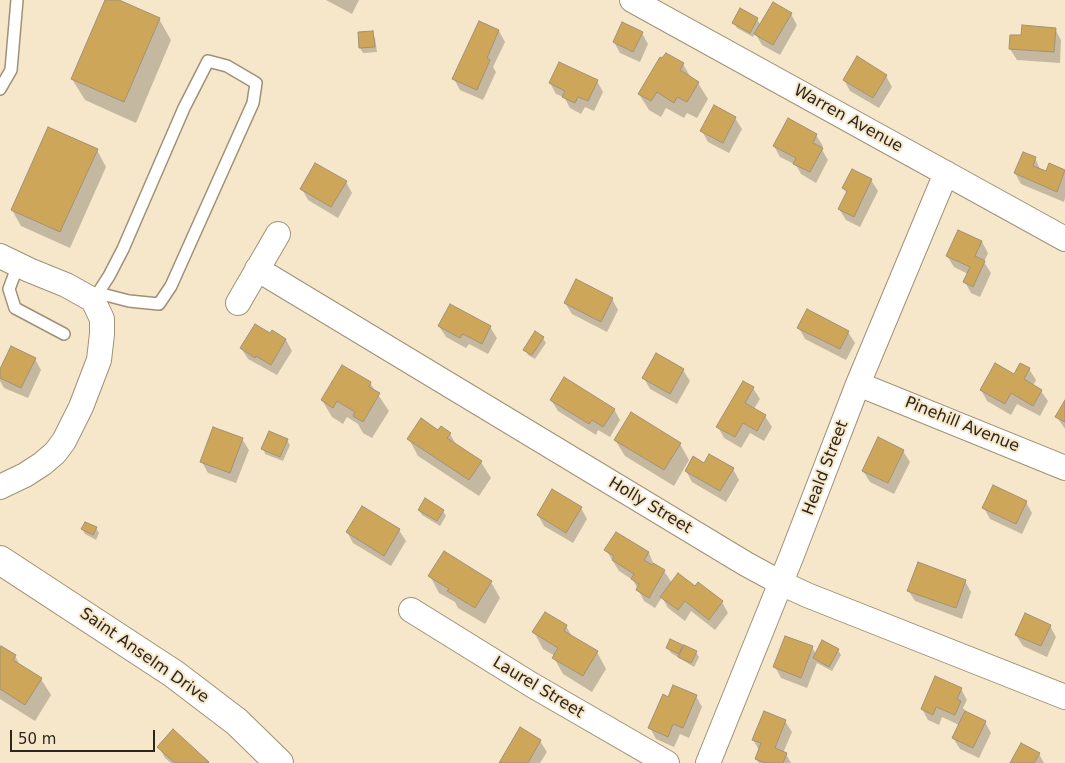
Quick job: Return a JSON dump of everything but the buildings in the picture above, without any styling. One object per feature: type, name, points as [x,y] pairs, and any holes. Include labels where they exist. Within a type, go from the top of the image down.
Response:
[{"type":"street","name":"Warren Avenue","points":[[632,0],[1065,239]]},
{"type":"street","name":"Heald Street","points":[[708,763],[858,384],[946,174]]},
{"type":"street","points":[[238,303],[278,234]]},
{"type":"street","points":[[0,486],[26,474],[55,453],[72,428],[99,360],[102,347],[102,319],[95,296],[9,260]]},
{"type":"street","name":"Holly Street","points":[[257,269],[780,583],[807,596],[1065,697]]},
{"type":"street","name":"Pinehill Avenue","points":[[858,384],[1065,468]]},
{"type":"street","name":"Saint Anselm Drive","points":[[0,560],[174,674],[237,722],[279,763]]},
{"type":"street","name":"Laurel Street","points":[[411,610],[532,685],[667,763]]},
{"type":"lane","points":[[0,89],[11,70],[17,0]]},
{"type":"lane","points":[[208,61],[227,66],[256,84],[253,103],[171,286],[159,304],[95,296],[109,276],[123,249],[184,108],[208,61]]},
{"type":"lane","points":[[9,260],[9,289],[16,308],[64,334]]}]
